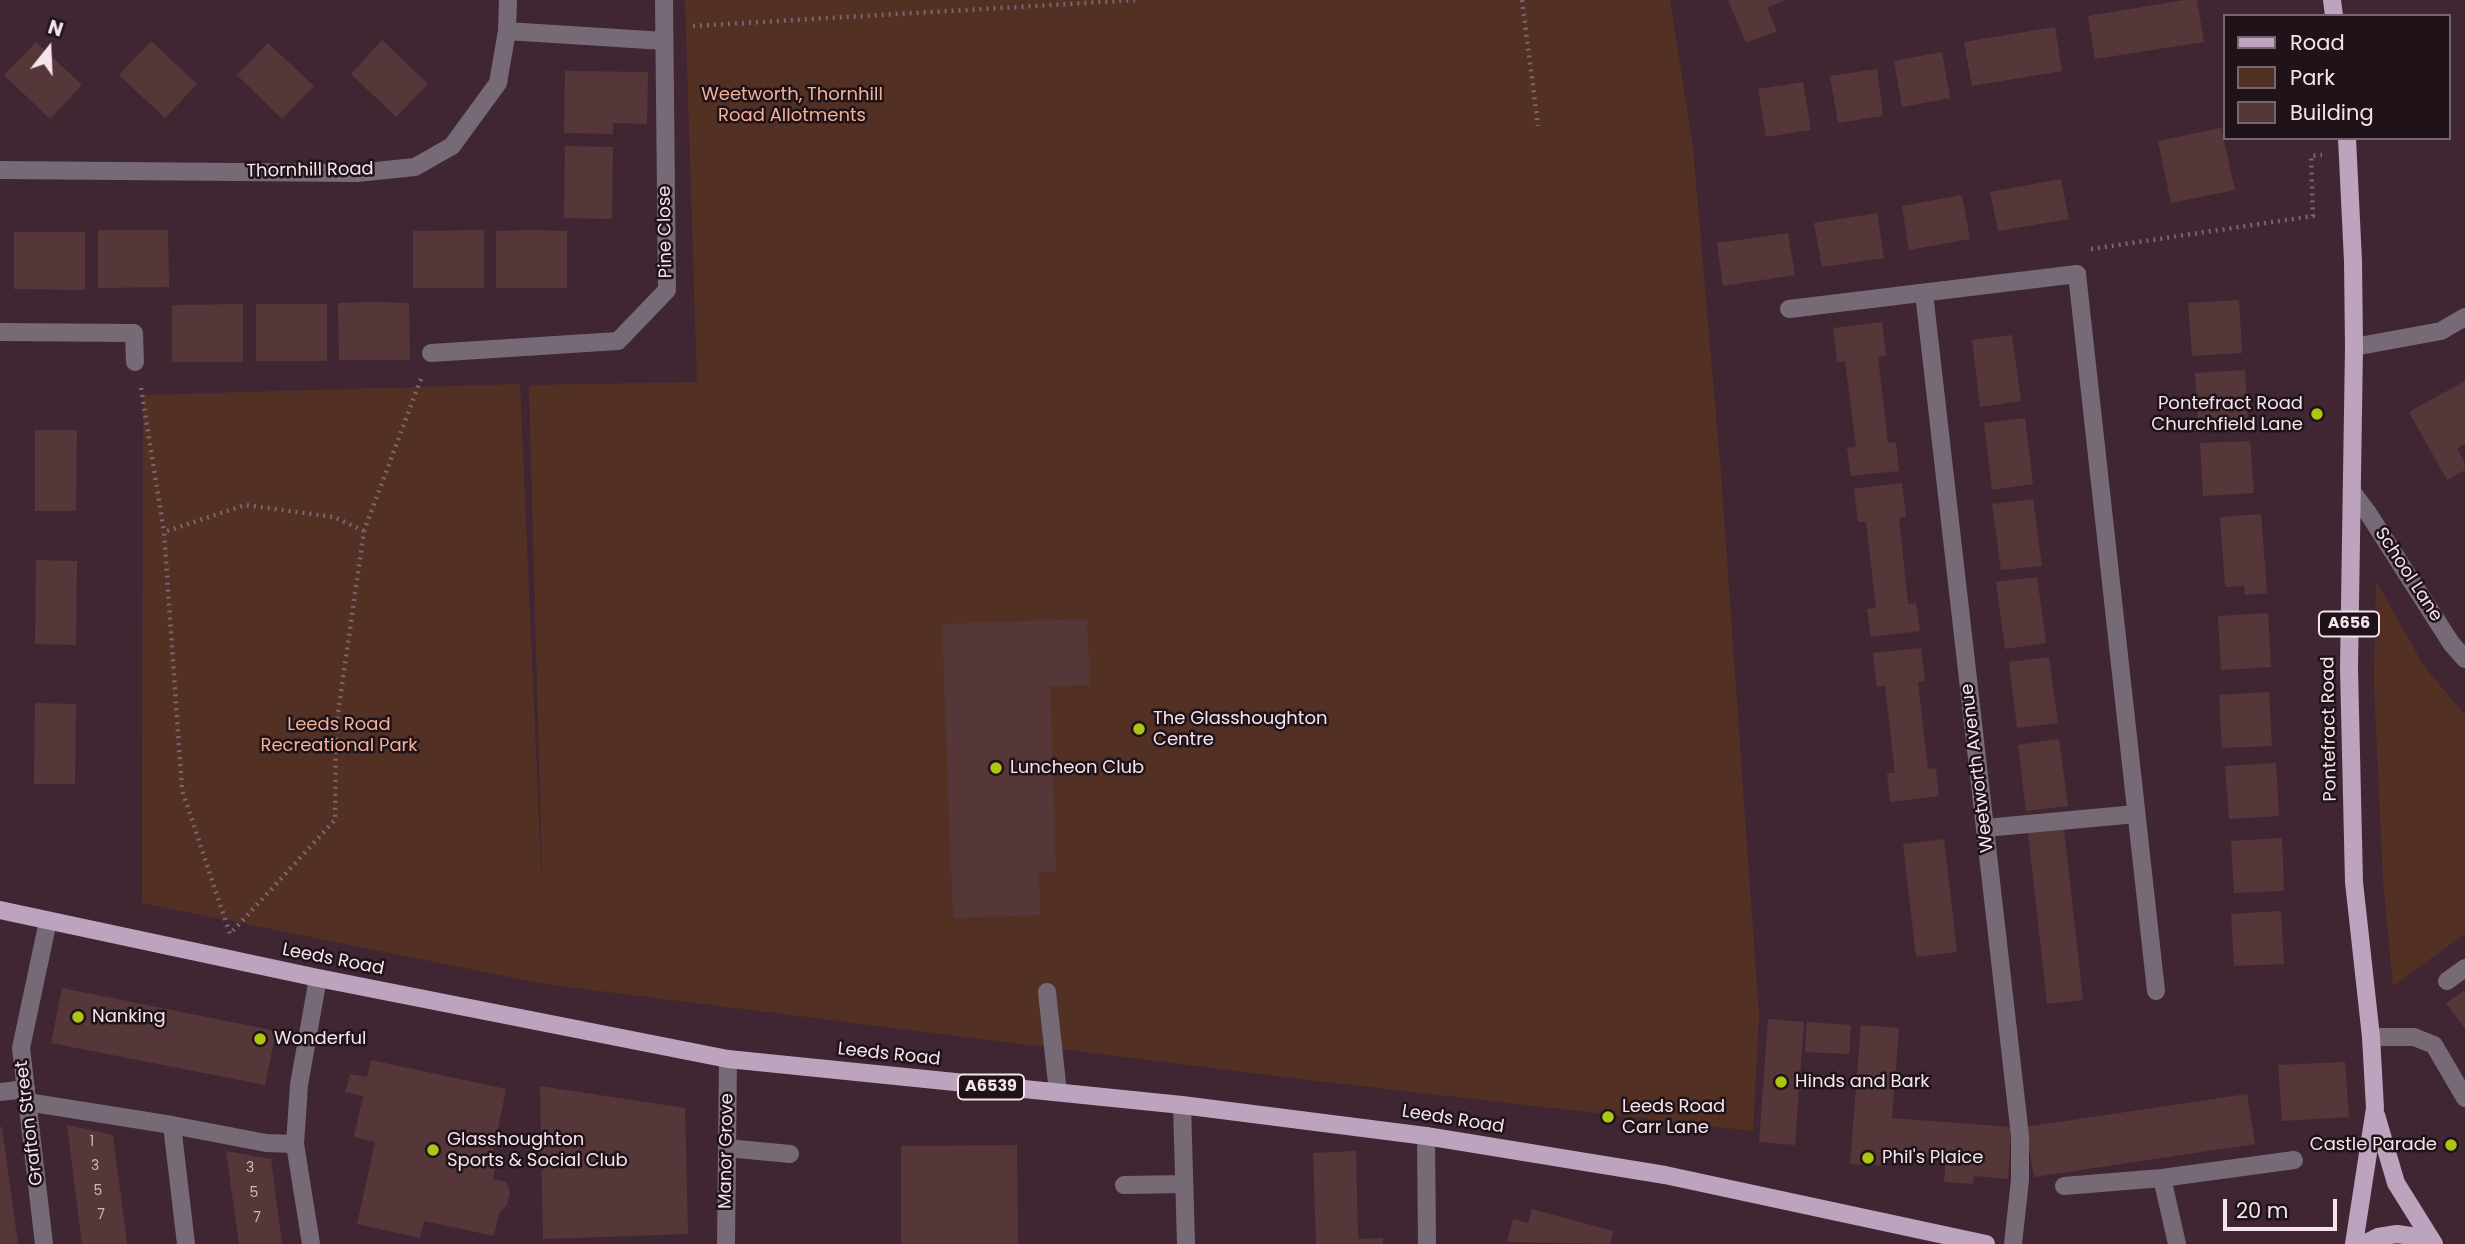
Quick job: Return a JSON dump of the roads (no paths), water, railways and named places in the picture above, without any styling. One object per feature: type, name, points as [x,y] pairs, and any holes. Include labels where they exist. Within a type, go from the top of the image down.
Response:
[{"type":"main road","name":"Pontefract Road","points":[[2348,145],[2354,347],[2349,668],[2354,882],[2371,1037],[2375,1108],[2354,1244]]},
{"type":"main road","name":"Leeds Road","points":[[0,910],[318,978],[728,1059],[1182,1105],[1426,1136],[1665,1175],[1986,1244]]},
{"type":"main road","name":"Pontefract Road","points":[[2375,1108],[2396,1183],[2433,1244]]},
{"type":"main road","points":[[2364,1244],[2378,1237],[2397,1234],[2417,1237],[2433,1244]]},
{"type":"street","name":"Thornhill Road","points":[[0,170],[358,173],[415,167],[452,146],[498,83],[507,31],[508,0]]},
{"type":"street","name":"Pine Close","points":[[430,353],[618,341],[667,290],[664,0]]},
{"type":"street","points":[[507,31],[664,34]]},
{"type":"street","points":[[1789,309],[2077,274],[2156,991]]},
{"type":"street","name":"Weetworth Avenue","points":[[1924,293],[2020,1136],[2020,1180],[2013,1244]]},
{"type":"street","points":[[2354,347],[2441,331],[2465,317]]},
{"type":"street","points":[[0,332],[134,333],[135,362]]},
{"type":"street","name":"School Lane","points":[[2352,492],[2451,643],[2465,659]]},
{"type":"street","points":[[1985,828],[2136,814]]},
{"type":"street","name":"Grafton Street","points":[[44,1244],[21,1048],[48,921]]},
{"type":"street","points":[[2447,981],[2465,968]]},
{"type":"street","points":[[311,1244],[295,1144],[299,1085],[318,978]]},
{"type":"street","points":[[1047,992],[1058,1092]]},
{"type":"street","points":[[2371,1037],[2414,1037],[2434,1045],[2465,1098]]},
{"type":"street","name":"Manor Grove","points":[[726,1244],[728,1059]]},
{"type":"street","points":[[0,1092],[27,1095],[266,1143],[295,1144]]},
{"type":"street","points":[[1182,1105],[1186,1244]]},
{"type":"street","points":[[172,1125],[186,1244]]},
{"type":"street","points":[[1426,1136],[1427,1244]]},
{"type":"street","points":[[727,1148],[790,1154]]},
{"type":"street","points":[[2064,1186],[2162,1178],[2294,1160]]},
{"type":"street","points":[[2162,1178],[2177,1244]]},
{"type":"street","points":[[1124,1185],[1184,1184]]},
{"type":"place","name":"Pontefract Road Churchfield Lane","points":[[2317,414]]},
{"type":"place","name":"The Glasshoughton Centre","points":[[1139,729]]},
{"type":"place","name":"Luncheon Club","points":[[996,768]]},
{"type":"place","name":"Nanking","points":[[78,1017]]},
{"type":"place","name":"Wonderful","points":[[260,1039]]},
{"type":"place","name":"Hinds and Bark","points":[[1781,1082]]},
{"type":"place","name":"Leeds Road Carr Lane","points":[[1608,1117]]},
{"type":"place","name":"Castle Parade","points":[[2451,1145]]},
{"type":"place","name":"Glasshoughton Sports & Social Club","points":[[433,1150]]},
{"type":"place","name":"Phil's Plaice","points":[[1868,1158]]},
{"type":"park label","name":"Weetworth, Thornhill Road Allotments","points":[[792,105]]},
{"type":"park label","name":"Leeds Road Recreational Park","points":[[339,735]]}]
